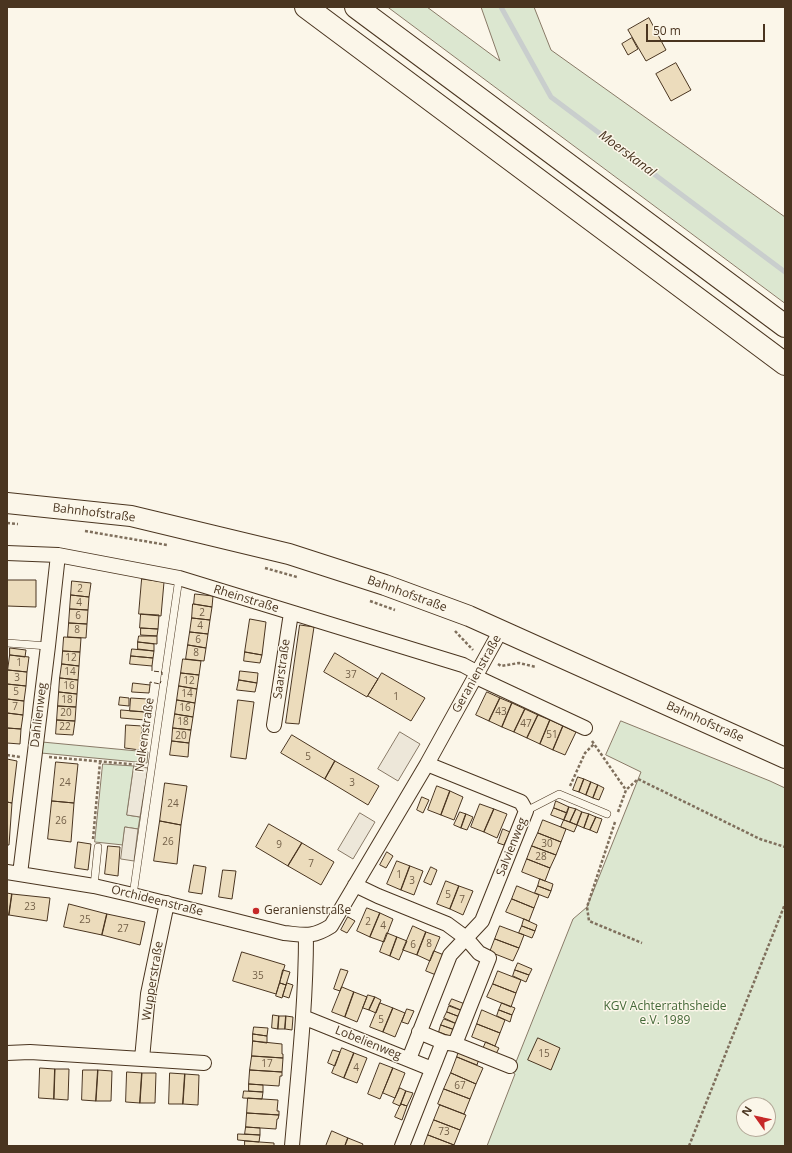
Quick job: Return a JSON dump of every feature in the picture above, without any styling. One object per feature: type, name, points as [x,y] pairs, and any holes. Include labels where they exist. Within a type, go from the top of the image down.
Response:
[{"type":"highway","points":[[306,7],[785,364]]},
{"type":"highway","points":[[356,7],[785,326]]},
{"type":"main road","name":"Bahnhofstraße","points":[[7,503],[131,516],[289,554],[385,585],[469,616],[785,758]]},
{"type":"street","name":"Rheinstraße","points":[[7,553],[58,555],[179,578],[463,665],[477,675],[585,728]]},
{"type":"street","name":"Dahlienweg","points":[[13,873],[34,756],[58,555]]},
{"type":"street","name":"Saarstraße","points":[[274,725],[291,613]]},
{"type":"street","name":"Geranienstraße","points":[[306,935],[319,933],[331,926],[427,764],[501,630]]},
{"type":"street","name":"Salvienweg","points":[[409,1059],[450,955],[482,921],[526,811],[521,802],[427,764]]},
{"type":"street","name":"Orchideenstraße","points":[[13,873],[94,886],[167,903],[284,934],[306,935]]},
{"type":"street","points":[[355,885],[447,924],[466,938],[479,953],[489,958],[449,1043],[432,1069],[402,1146]]},
{"type":"street","name":"Wupperstraße","points":[[142,1059],[148,994],[167,903]]},
{"type":"street","points":[[292,1146],[303,1017],[306,970],[306,935]]},
{"type":"street","name":"Lobelienweg","points":[[303,1017],[432,1069]]},
{"type":"street","points":[[419,1032],[510,1066]]},
{"type":"street","points":[[7,1053],[30,1052],[204,1063]]},
{"type":"lane","name":"Nelkenstraße","points":[[133,895],[179,578]]},
{"type":"lane","points":[[7,643],[48,646]]},
{"type":"lane","points":[[526,811],[559,794],[607,814]]},
{"type":"lane","points":[[94,886],[98,847]]},
{"type":"path","points":[[7,523],[22,524]]},
{"type":"path","points":[[81,530],[173,546]]},
{"type":"path","points":[[264,568],[302,578]]},
{"type":"path","points":[[368,600],[397,610]]},
{"type":"path","points":[[448,628],[455,631],[485,660],[502,666],[519,662],[537,667]]},
{"type":"path","points":[[585,728],[594,744],[626,790]]},
{"type":"path","points":[[566,796],[585,753],[594,744]]},
{"type":"path","points":[[34,756],[152,766]]},
{"type":"path","points":[[98,847],[92,843],[100,762]]},
{"type":"path","points":[[642,943],[589,921],[587,907],[626,790],[638,779],[760,839],[785,847]]},
{"type":"path","points":[[689,1146],[785,904]]},
{"type":"green space","points":[[388,7],[427,7],[500,61],[481,7],[534,7],[551,50],[785,217],[785,303]]},
{"type":"green space","name":"KGV Achterrathsheide e.V. 1989","points":[[621,721],[785,788],[785,1146],[487,1146],[515,1074],[512,1072],[573,919],[587,907],[641,772],[606,755]]},
{"type":"green space","points":[[42,742],[148,752],[147,763],[41,753]]},
{"type":"green space","points":[[103,764],[134,766],[127,815],[140,817],[138,829],[125,827],[123,845],[95,842]]},
{"type":"shaded area","points":[[400,732],[420,744],[398,781],[378,769]]},
{"type":"shaded area","points":[[134,766],[148,768],[140,817],[127,815]]},
{"type":"shaded area","points":[[360,813],[375,822],[353,859],[338,850]]},
{"type":"shaded area","points":[[125,827],[138,829],[134,861],[121,859]]},
{"type":"building","points":[[649,18],[666,50],[646,61],[628,30]]},
{"type":"building","points":[[632,38],[638,49],[628,55],[622,44]]},
{"type":"building","points":[[676,63],[691,90],[671,101],[656,74]]},
{"type":"building","points":[[142,579],[164,582],[161,616],[139,614]]},
{"type":"building","points":[[7,580],[36,580],[36,607],[7,606]]},
{"type":"building","points":[[72,581],[91,583],[89,597],[71,595]]},
{"type":"building","points":[[195,594],[213,596],[212,607],[194,604]]},
{"type":"building","points":[[71,595],[89,597],[88,610],[70,609]]},
{"type":"building","points":[[193,604],[212,607],[210,620],[192,618]]},
{"type":"building","points":[[70,609],[88,610],[87,624],[69,623]]},
{"type":"building","points":[[141,614],[159,615],[158,629],[140,628]]},
{"type":"building","points":[[192,618],[210,620],[208,634],[190,632]]},
{"type":"building","points":[[250,619],[266,622],[262,655],[245,652]]},
{"type":"building","points":[[69,623],[87,624],[86,638],[68,637]]},
{"type":"building","points":[[300,625],[314,627],[299,724],[286,723]]},
{"type":"building","points":[[141,628],[158,629],[157,636],[141,635]]},
{"type":"building","points":[[190,632],[208,634],[206,648],[188,645]]},
{"type":"building","points":[[139,636],[157,636],[157,644],[138,642]]},
{"type":"building","points":[[64,637],[81,638],[80,652],[63,651]]},
{"type":"building","points":[[138,642],[154,644],[154,651],[138,649]]},
{"type":"building","points":[[188,645],[206,648],[204,661],[186,659]]},
{"type":"building","points":[[10,648],[26,650],[25,657],[10,655]]},
{"type":"building","points":[[132,649],[154,651],[153,658],[131,656]]},
{"type":"building","points":[[63,651],[80,652],[79,666],[62,664]]},
{"type":"building","points":[[245,652],[262,655],[260,663],[244,661]]},
{"type":"building","points":[[335,653],[378,679],[367,697],[324,672]]},
{"type":"building","points":[[10,655],[29,657],[27,672],[8,670]]},
{"type":"building","points":[[131,656],[153,658],[152,666],[130,664]]},
{"type":"building","points":[[183,659],[201,661],[199,675],[181,673]]},
{"type":"building","points":[[62,664],[79,666],[78,680],[60,678]]},
{"type":"building","points":[[8,670],[27,672],[26,686],[7,684]]},
{"type":"building","points":[[240,671],[258,673],[257,683],[239,680]]},
{"type":"building","points":[[181,673],[199,675],[197,689],[179,686]]},
{"type":"building","points":[[382,673],[425,698],[411,721],[368,696]]},
{"type":"building","points":[[60,678],[78,680],[77,694],[59,692]]},
{"type":"building","points":[[239,680],[257,683],[255,692],[237,690]]},
{"type":"building","points":[[133,683],[150,685],[149,693],[132,692]]},
{"type":"building","points":[[7,684],[26,686],[24,701],[7,699]]},
{"type":"building","points":[[179,686],[197,689],[195,703],[177,700]]},
{"type":"building","points":[[59,692],[77,694],[76,707],[58,706]]},
{"type":"building","points":[[487,692],[500,698],[489,721],[476,715]]},
{"type":"building","points":[[120,697],[129,698],[129,706],[119,705]]},
{"type":"building","points":[[131,698],[147,699],[146,712],[130,711]]},
{"type":"building","points":[[500,698],[512,703],[502,727],[489,721]]},
{"type":"building","points":[[7,699],[24,701],[23,715],[7,713]]},
{"type":"building","points":[[177,700],[195,703],[193,717],[175,714]]},
{"type":"building","points":[[238,700],[254,702],[246,759],[231,757]]},
{"type":"building","points":[[512,703],[525,709],[514,732],[502,727]]},
{"type":"building","points":[[58,706],[76,707],[75,721],[57,720]]},
{"type":"building","points":[[525,709],[538,715],[527,738],[514,732]]},
{"type":"building","points":[[121,710],[146,712],[145,720],[121,718]]},
{"type":"building","points":[[7,713],[23,715],[21,729],[7,728]]},
{"type":"building","points":[[175,714],[193,717],[191,730],[173,728]]},
{"type":"building","points":[[538,715],[550,720],[540,744],[527,738]]},
{"type":"building","points":[[57,720],[75,721],[73,735],[56,734]]},
{"type":"building","points":[[550,720],[563,726],[553,750],[540,744]]},
{"type":"building","points":[[126,725],[142,726],[140,750],[125,748]]},
{"type":"building","points":[[563,726],[576,732],[565,755],[553,750]]},
{"type":"building","points":[[7,728],[21,729],[20,744],[7,743]]},
{"type":"building","points":[[173,728],[191,730],[189,743],[172,741]]},
{"type":"building","points":[[292,735],[335,761],[325,779],[281,753]]},
{"type":"building","points":[[172,741],[189,743],[188,757],[170,755]]},
{"type":"building","points":[[7,759],[17,761],[12,803],[7,802]]},
{"type":"building","points":[[335,761],[379,786],[368,805],[325,779]]},
{"type":"building","points":[[56,762],[78,764],[74,803],[52,801]]},
{"type":"building","points":[[578,777],[584,779],[579,792],[573,790]]},
{"type":"building","points":[[584,779],[591,782],[586,795],[579,792]]},
{"type":"building","points":[[591,782],[598,785],[593,798],[586,795]]},
{"type":"building","points":[[165,783],[187,786],[181,825],[160,821]]},
{"type":"building","points":[[598,785],[604,788],[599,800],[593,798]]},
{"type":"building","points":[[437,786],[450,791],[441,815],[428,810]]},
{"type":"building","points":[[450,791],[463,797],[454,820],[441,815]]},
{"type":"building","points":[[422,797],[429,800],[423,813],[417,810]]},
{"type":"building","points":[[52,801],[74,803],[71,842],[48,839]]},
{"type":"building","points":[[556,801],[569,807],[567,813],[554,808]]},
{"type":"building","points":[[7,802],[12,803],[9,845],[7,845]]},
{"type":"building","points":[[480,804],[494,809],[484,832],[471,827]]},
{"type":"building","points":[[569,807],[576,809],[570,822],[564,820]]},
{"type":"building","points":[[554,808],[567,813],[564,820],[551,815]]},
{"type":"building","points":[[494,809],[507,814],[497,838],[484,832]]},
{"type":"building","points":[[576,809],[582,812],[577,825],[570,822]]},
{"type":"building","points":[[460,812],[466,814],[461,828],[454,825]]},
{"type":"building","points":[[582,812],[589,814],[584,828],[577,825]]},
{"type":"building","points":[[466,814],[473,817],[467,830],[461,828]]},
{"type":"building","points":[[589,814],[596,817],[590,830],[584,828]]},
{"type":"building","points":[[596,817],[602,819],[597,833],[590,830]]},
{"type":"building","points":[[543,820],[566,829],[561,842],[538,833]]},
{"type":"building","points":[[564,820],[577,825],[574,832],[561,827]]},
{"type":"building","points":[[160,821],[181,825],[177,864],[154,861]]},
{"type":"building","points":[[269,824],[302,843],[288,866],[256,847]]},
{"type":"building","points":[[503,829],[510,832],[504,845],[498,843]]},
{"type":"building","points":[[538,833],[561,842],[556,855],[532,846]]},
{"type":"building","points":[[78,842],[91,844],[88,870],[75,868]]},
{"type":"building","points":[[302,843],[334,862],[321,885],[288,866]]},
{"type":"building","points":[[108,846],[120,847],[118,876],[105,874]]},
{"type":"building","points":[[532,846],[556,855],[550,868],[527,859]]},
{"type":"building","points":[[387,852],[393,856],[386,868],[380,865]]},
{"type":"building","points":[[527,859],[550,868],[545,881],[522,872]]},
{"type":"building","points":[[397,861],[410,866],[401,890],[387,884]]},
{"type":"building","points":[[194,865],[206,867],[202,894],[189,892]]},
{"type":"building","points":[[410,866],[423,871],[414,895],[401,890]]},
{"type":"building","points":[[431,867],[437,870],[431,885],[424,882]]},
{"type":"building","points":[[223,870],[236,871],[232,899],[219,897]]},
{"type":"building","points":[[540,879],[553,884],[551,891],[538,886]]},
{"type":"building","points":[[446,881],[459,886],[450,909],[437,904]]},
{"type":"building","points":[[459,886],[473,891],[463,915],[450,909]]},
{"type":"building","points":[[517,886],[539,895],[534,908],[512,899]]},
{"type":"building","points":[[538,886],[551,891],[548,898],[535,893]]},
{"type":"building","points":[[7,893],[12,894],[9,915],[7,915]]},
{"type":"building","points":[[12,894],[50,898],[47,921],[9,915]]},
{"type":"building","points":[[512,899],[534,908],[529,921],[506,912]]},
{"type":"building","points":[[69,904],[107,914],[102,935],[64,927]]},
{"type":"building","points":[[367,908],[380,913],[370,937],[357,931]]},
{"type":"building","points":[[380,913],[393,919],[384,942],[370,937]]},
{"type":"building","points":[[107,914],[145,922],[140,945],[102,935]]},
{"type":"building","points":[[348,917],[355,921],[347,933],[341,930]]},
{"type":"building","points":[[524,919],[537,925],[535,931],[522,926]]},
{"type":"building","points":[[413,926],[426,932],[417,955],[403,950]]},
{"type":"building","points":[[500,926],[524,935],[519,948],[495,939]]},
{"type":"building","points":[[522,926],[535,931],[532,938],[519,933]]},
{"type":"building","points":[[426,932],[440,937],[430,961],[417,955]]},
{"type":"building","points":[[387,933],[397,937],[390,956],[380,952]]},
{"type":"building","points":[[397,937],[407,941],[399,960],[390,956]]},
{"type":"building","points":[[495,939],[519,948],[513,961],[490,952]]},
{"type":"building","points":[[434,951],[444,955],[436,975],[426,971]]},
{"type":"building","points":[[242,952],[285,965],[276,994],[233,981]]},
{"type":"building","points":[[518,963],[532,969],[529,975],[515,970]]},
{"type":"building","points":[[341,969],[348,971],[340,991],[334,989]]},
{"type":"building","points":[[283,970],[290,972],[286,985],[280,983]]},
{"type":"building","points":[[515,970],[529,975],[526,982],[513,976]]},
{"type":"building","points":[[498,971],[521,980],[516,993],[493,984]]},
{"type":"building","points":[[280,983],[286,985],[282,998],[276,996]]},
{"type":"building","points":[[287,983],[293,985],[289,998],[283,996]]},
{"type":"building","points":[[493,984],[516,993],[511,1007],[487,997]]},
{"type":"building","points":[[342,987],[354,992],[345,1017],[332,1012]]},
{"type":"building","points":[[354,992],[367,997],[357,1022],[345,1017]]},
{"type":"building","points":[[368,995],[375,997],[369,1010],[363,1008]]},
{"type":"building","points":[[375,997],[381,1000],[376,1013],[369,1010]]},
{"type":"building","points":[[452,999],[465,1004],[463,1011],[449,1005]]},
{"type":"building","points":[[380,1003],[393,1008],[383,1032],[370,1027]]},
{"type":"building","points":[[502,1003],[515,1008],[512,1015],[499,1010]]},
{"type":"building","points":[[449,1006],[463,1011],[460,1017],[447,1012]]},
{"type":"building","points":[[393,1008],[405,1013],[395,1037],[383,1032]]},
{"type":"building","points":[[407,1009],[414,1011],[408,1024],[402,1022]]},
{"type":"building","points":[[482,1010],[505,1020],[500,1033],[477,1024]]},
{"type":"building","points":[[499,1010],[512,1015],[510,1022],[497,1016]]},
{"type":"building","points":[[447,1012],[460,1017],[457,1024],[444,1018]]},
{"type":"building","points":[[273,1015],[279,1016],[278,1029],[272,1028]]},
{"type":"building","points":[[279,1016],[286,1016],[285,1029],[278,1029]]},
{"type":"building","points":[[286,1016],[293,1017],[292,1030],[285,1029]]},
{"type":"building","points":[[444,1019],[457,1024],[455,1030],[441,1025]]},
{"type":"building","points":[[477,1024],[500,1033],[495,1046],[472,1037]]},
{"type":"building","points":[[441,1025],[455,1030],[452,1037],[439,1032]]},
{"type":"building","points":[[254,1027],[268,1028],[267,1036],[253,1034]]},
{"type":"building","points":[[253,1034],[267,1036],[267,1043],[253,1041]]},
{"type":"building","points":[[538,1038],[560,1048],[551,1070],[528,1060]]},
{"type":"building","points":[[253,1041],[282,1044],[283,1058],[252,1056]]},
{"type":"building","points":[[486,1042],[499,1048],[496,1054],[483,1049]]},
{"type":"building","points":[[342,1048],[354,1053],[344,1078],[332,1073]]},
{"type":"building","points":[[333,1050],[340,1052],[335,1066],[328,1063]]},
{"type":"building","points":[[459,1051],[479,1059],[477,1065],[457,1057]]},
{"type":"building","points":[[354,1053],[367,1058],[357,1083],[344,1078]]},
{"type":"building","points":[[252,1056],[283,1058],[282,1072],[250,1070]]},
{"type":"building","points":[[457,1057],[483,1068],[476,1084],[451,1073]]},
{"type":"building","points":[[380,1063],[393,1068],[380,1099],[368,1094]]},
{"type":"building","points":[[40,1068],[55,1069],[54,1099],[39,1098]]},
{"type":"building","points":[[393,1068],[405,1073],[395,1098],[383,1093]]},
{"type":"building","points":[[55,1069],[69,1069],[68,1100],[54,1099]]},
{"type":"building","points":[[83,1070],[98,1070],[96,1101],[82,1100]]},
{"type":"building","points":[[98,1070],[112,1071],[111,1101],[96,1101]]},
{"type":"building","points":[[250,1070],[282,1072],[279,1086],[249,1084]]},
{"type":"building","points":[[127,1072],[142,1073],[140,1103],[126,1102]]},
{"type":"building","points":[[142,1073],[156,1073],[155,1103],[140,1103]]},
{"type":"building","points":[[170,1073],[185,1074],[183,1104],[169,1104]]},
{"type":"building","points":[[451,1073],[476,1084],[470,1099],[444,1089]]},
{"type":"building","points":[[185,1074],[199,1075],[198,1105],[183,1104]]},
{"type":"building","points":[[249,1084],[263,1085],[263,1092],[249,1091]]},
{"type":"building","points":[[400,1088],[406,1091],[400,1106],[393,1103]]},
{"type":"building","points":[[444,1089],[470,1099],[464,1114],[438,1104]]},
{"type":"building","points":[[244,1091],[263,1092],[262,1099],[243,1098]]},
{"type":"building","points":[[406,1091],[413,1093],[407,1106],[401,1104]]},
{"type":"building","points":[[248,1098],[278,1100],[277,1111],[279,1111],[279,1115],[247,1113]]},
{"type":"building","points":[[401,1104],[407,1106],[402,1120],[395,1117]]},
{"type":"building","points":[[440,1105],[466,1115],[460,1130],[434,1120]]},
{"type":"building","points":[[247,1113],[279,1115],[276,1129],[246,1127]]},
{"type":"building","points":[[434,1120],[460,1130],[454,1145],[428,1135]]},
{"type":"building","points":[[246,1127],[260,1128],[260,1135],[245,1134]]},
{"type":"building","points":[[332,1131],[348,1138],[345,1146],[326,1146]]},
{"type":"building","points":[[238,1134],[260,1135],[259,1142],[238,1140]]},
{"type":"building","points":[[428,1135],[454,1145],[454,1146],[424,1146]]},
{"type":"building","points":[[348,1138],[363,1144],[362,1146],[345,1146]]},
{"type":"building","points":[[245,1141],[274,1143],[274,1146],[245,1146]]},
{"type":"waterway","name":"Moerskanal","points":[[501,7],[551,97],[785,272]]},
{"type":"fence","points":[[152,666],[152,671],[162,672],[162,675]]},
{"type":"fence","points":[[150,685],[150,682],[160,684],[161,681]]},
{"type":"place","name":"Geranienstraße","points":[[256,911]]}]
